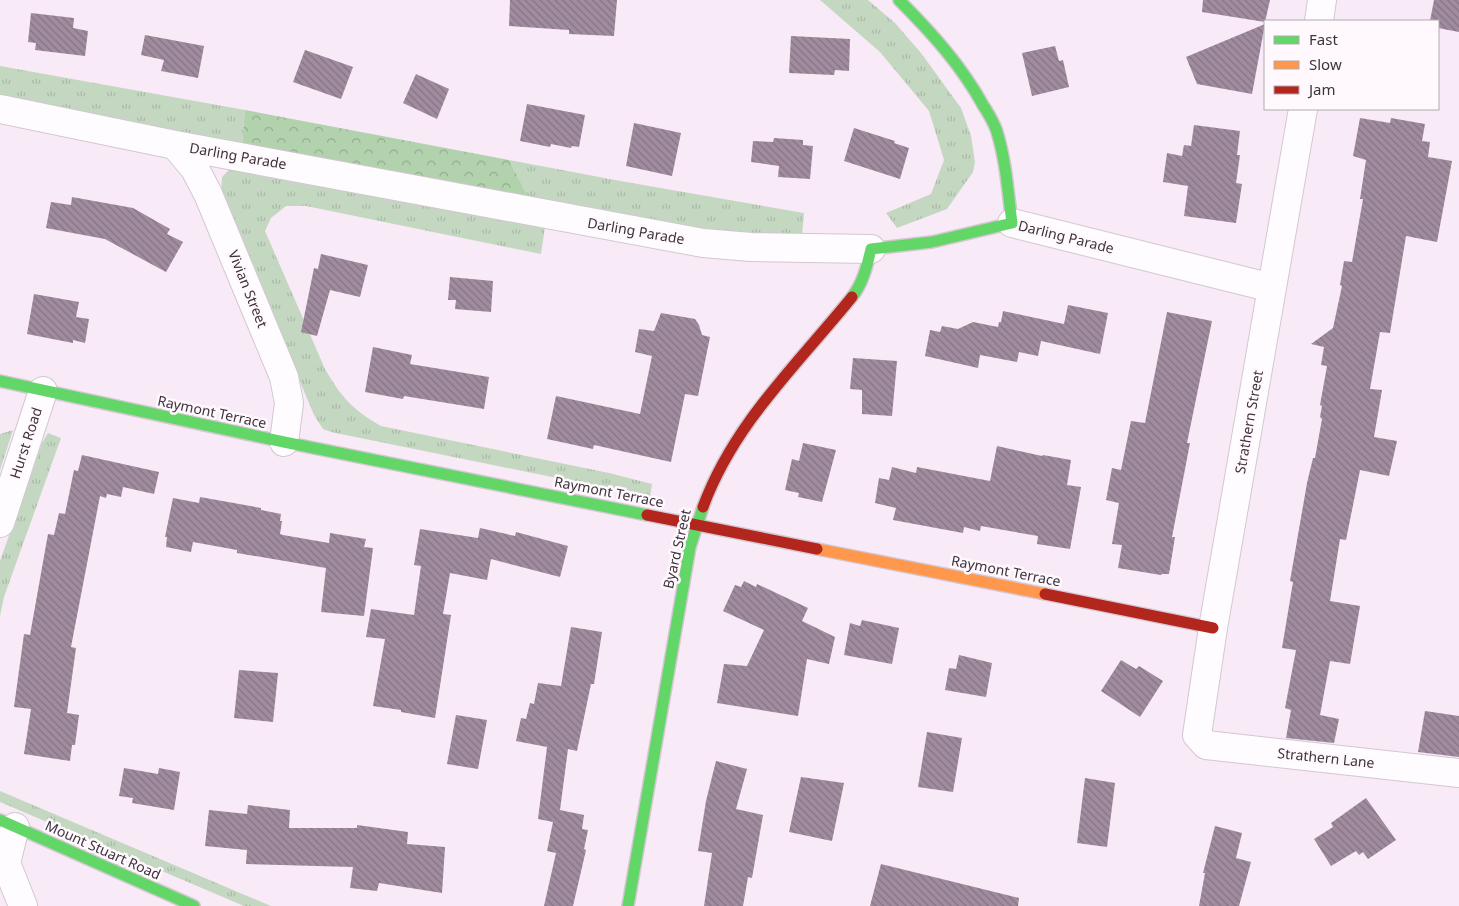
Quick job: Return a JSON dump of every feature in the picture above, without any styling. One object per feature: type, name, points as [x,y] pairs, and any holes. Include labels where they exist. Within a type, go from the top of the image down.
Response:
[{"type":"street","points":[[898,0],[913,14],[957,66],[980,98],[996,130],[1004,166],[1012,224]]},
{"type":"street","points":[[1319,20],[1322,0]]},
{"type":"street","name":"Darling Parade","points":[[0,108],[175,145],[703,243],[751,247],[872,249],[932,242],[1012,224],[1272,288]]},
{"type":"street","name":"Strathern Street","points":[[1196,735],[1303,110]]},
{"type":"street","name":"Vivian Street","points":[[175,145],[195,169],[208,194],[284,377],[289,402],[284,442]]},
{"type":"street","name":"Byard Street","points":[[628,906],[690,547],[702,506],[737,438],[781,378],[857,291],[864,276],[872,249]]},
{"type":"street","name":"Raymont Terrace","points":[[0,381],[544,495],[696,523],[1213,628]]},
{"type":"street","name":"Hurst Road","points":[[0,523],[43,391]]},
{"type":"street","name":"Strathern Lane","points":[[1196,735],[1206,745],[1459,773]]},
{"type":"street","points":[[7,823],[6,863],[23,906]]},
{"type":"street","name":"Mount Stuart Road","points":[[7,823],[194,906]]},
{"type":"green space","points":[[820,0],[868,0],[895,23],[921,53],[961,108],[971,136],[975,162],[973,172],[947,209],[897,228],[886,213],[931,194],[944,160],[929,111],[880,52]]},
{"type":"green space","points":[[0,66],[245,110],[242,144],[0,97]]},
{"type":"green space","points":[[245,110],[509,160],[529,198],[242,144]]},
{"type":"green space","points":[[509,160],[804,213],[802,236],[730,233],[681,228],[529,198]]},
{"type":"green space","points":[[230,169],[545,227],[541,254],[306,206],[286,206],[271,218],[265,231],[325,369],[342,395],[363,414],[381,426],[609,473],[652,484],[650,497],[323,429],[314,415],[221,194],[222,177]]},
{"type":"green space","points":[[13,430],[0,470],[0,434]]},
{"type":"green space","points":[[48,433],[61,438],[4,597],[0,616],[0,561],[42,443]]},
{"type":"green space","points":[[0,791],[271,906],[244,906],[0,802]]},
{"type":"building","points":[[510,0],[617,0],[614,36],[569,34],[569,30],[509,26]]},
{"type":"building","points":[[1203,0],[1270,0],[1264,22],[1202,12]]},
{"type":"building","points":[[1434,0],[1459,0],[1459,32],[1439,28],[1439,20],[1430,20]]},
{"type":"building","points":[[31,13],[74,18],[73,28],[88,31],[85,56],[35,50],[36,43],[28,42]]},
{"type":"building","points":[[1264,24],[1252,94],[1197,84],[1186,57]]},
{"type":"building","points":[[145,35],[204,46],[198,78],[161,71],[164,60],[141,55]]},
{"type":"building","points":[[791,36],[850,39],[849,71],[835,70],[834,75],[789,73]]},
{"type":"building","points":[[1055,46],[1059,61],[1063,60],[1069,87],[1032,96],[1022,53]]},
{"type":"building","points":[[305,50],[353,67],[341,99],[293,82]]},
{"type":"building","points":[[416,74],[449,89],[437,119],[403,103]]},
{"type":"building","points":[[527,104],[585,115],[579,147],[572,146],[571,148],[551,144],[550,147],[520,141]]},
{"type":"building","points":[[1360,118],[1390,123],[1391,118],[1425,124],[1422,141],[1430,142],[1428,157],[1452,161],[1437,242],[1406,236],[1390,333],[1380,332],[1370,389],[1382,390],[1374,437],[1397,441],[1389,476],[1360,470],[1346,540],[1340,539],[1330,601],[1360,606],[1350,664],[1330,661],[1320,715],[1339,719],[1334,743],[1286,738],[1291,710],[1285,708],[1296,650],[1282,648],[1293,582],[1290,581],[1307,483],[1313,458],[1315,458],[1322,419],[1320,417],[1322,406],[1320,405],[1327,366],[1321,365],[1324,347],[1311,344],[1333,328],[1342,286],[1340,285],[1344,261],[1352,262],[1363,199],[1360,199],[1366,160],[1353,156]]},
{"type":"building","points":[[634,123],[681,133],[672,176],[626,166]]},
{"type":"building","points":[[1194,125],[1240,131],[1237,155],[1240,155],[1236,183],[1242,184],[1236,223],[1184,216],[1188,186],[1163,182],[1167,153],[1182,156],[1184,145],[1191,146]]},
{"type":"building","points":[[854,128],[895,141],[894,143],[909,148],[900,179],[844,161]]},
{"type":"building","points":[[774,138],[803,140],[803,145],[813,146],[810,179],[778,177],[779,166],[751,162],[753,141],[773,142]]},
{"type":"building","points":[[72,197],[133,208],[170,229],[167,234],[183,242],[166,272],[105,239],[46,228],[51,202],[71,205]]},
{"type":"building","points":[[321,254],[368,265],[360,297],[330,290],[317,336],[301,332],[314,268],[318,269]]},
{"type":"building","points":[[450,277],[493,281],[491,312],[455,309],[456,300],[448,300]]},
{"type":"building","points":[[34,294],[79,302],[76,317],[89,319],[85,343],[73,340],[73,343],[27,334]]},
{"type":"building","points":[[1068,305],[1108,313],[1100,354],[1041,341],[1038,356],[1019,352],[1017,362],[980,355],[978,368],[925,356],[930,330],[940,332],[942,326],[958,329],[973,322],[998,327],[1003,311],[1064,324]]},
{"type":"building","points":[[1167,312],[1212,321],[1187,443],[1190,443],[1172,537],[1175,537],[1169,574],[1161,575],[1118,568],[1122,545],[1112,544],[1119,503],[1106,500],[1112,468],[1121,470],[1131,421],[1145,423]]},
{"type":"building","points":[[661,313],[695,319],[702,335],[710,337],[698,396],[685,394],[671,462],[594,445],[593,449],[547,439],[556,396],[640,414],[652,356],[635,352],[639,329],[654,331]]},
{"type":"building","points":[[373,347],[412,355],[410,364],[489,377],[484,409],[404,396],[403,399],[365,392]]},
{"type":"building","points":[[853,358],[897,361],[892,416],[862,414],[862,390],[850,389]]},
{"type":"building","points":[[803,443],[836,450],[822,502],[798,497],[799,493],[785,490],[792,459],[799,461]]},
{"type":"building","points":[[997,446],[1071,460],[1067,485],[1081,487],[1070,549],[1037,544],[1038,536],[981,526],[980,531],[964,527],[963,533],[893,520],[896,508],[875,503],[879,478],[889,480],[892,467],[916,473],[917,467],[990,481]]},
{"type":"building","points":[[82,455],[159,472],[154,494],[123,487],[121,497],[107,494],[106,498],[100,496],[71,647],[76,648],[67,713],[79,715],[75,745],[72,745],[70,761],[24,754],[31,709],[14,707],[24,634],[30,635],[48,534],[54,535],[59,513],[65,514],[74,470],[78,471]]},
{"type":"building","points":[[200,497],[261,508],[261,510],[281,514],[280,534],[283,535],[329,543],[330,533],[366,539],[364,547],[373,548],[364,616],[321,612],[326,568],[237,553],[237,550],[193,542],[191,552],[166,547],[167,537],[165,537],[173,498],[199,503]]},
{"type":"building","points":[[480,528],[515,536],[516,532],[568,546],[560,577],[491,559],[487,580],[450,573],[443,614],[451,615],[435,718],[373,706],[385,639],[366,637],[371,609],[414,615],[421,566],[414,565],[420,529],[478,538]]},
{"type":"building","points":[[744,581],[756,587],[757,584],[808,608],[802,621],[835,637],[829,664],[807,659],[798,716],[717,703],[724,664],[747,666],[764,630],[723,611],[735,585],[741,587]]},
{"type":"building","points":[[862,620],[899,628],[892,664],[844,655],[850,623],[860,626]]},
{"type":"building","points":[[571,627],[602,632],[594,684],[591,684],[577,751],[568,749],[560,810],[584,815],[582,829],[588,830],[584,849],[586,850],[573,906],[544,906],[556,853],[547,851],[553,822],[538,819],[547,747],[516,741],[521,718],[526,719],[530,703],[534,704],[538,683],[561,686]]},
{"type":"building","points":[[959,655],[992,663],[986,697],[945,690],[949,668],[956,669]]},
{"type":"building","points":[[1121,660],[1136,669],[1139,666],[1163,681],[1140,717],[1101,691]]},
{"type":"building","points":[[239,670],[278,673],[273,722],[234,718]]},
{"type":"building","points":[[1425,711],[1459,716],[1459,757],[1418,752]]},
{"type":"building","points":[[456,715],[487,720],[478,769],[447,764]]},
{"type":"building","points":[[927,732],[962,738],[953,792],[918,787]]},
{"type":"building","points":[[716,761],[747,769],[736,809],[763,815],[752,878],[748,877],[743,906],[704,906],[712,853],[698,851],[706,801]]},
{"type":"building","points":[[124,768],[158,774],[159,768],[180,772],[174,810],[132,803],[133,798],[119,796]]},
{"type":"building","points":[[801,777],[844,783],[832,841],[789,832]]},
{"type":"building","points":[[1085,778],[1115,783],[1107,847],[1077,843]]},
{"type":"building","points":[[1366,798],[1396,840],[1368,859],[1363,852],[1359,855],[1356,851],[1331,866],[1314,839],[1333,827],[1331,823]]},
{"type":"building","points":[[248,805],[290,810],[289,828],[357,828],[357,825],[408,832],[407,844],[445,847],[442,893],[379,883],[377,891],[350,888],[353,867],[246,864],[247,850],[205,846],[209,810],[247,814]]},
{"type":"building","points":[[1215,826],[1242,833],[1236,858],[1251,862],[1239,906],[1199,906],[1205,873],[1203,873]]},
{"type":"building","points":[[881,864],[1019,898],[1018,906],[870,906]]},
{"type":"traffic: fast","points":[[852,297],[862,280],[871,249],[932,242],[1012,223],[1003,154],[993,121],[955,63],[934,37],[899,0]]},
{"type":"traffic: fast","points":[[0,381],[284,442],[647,515]]},
{"type":"traffic: fast","points":[[628,906],[690,547],[703,507]]},
{"type":"traffic: fast","points":[[0,820],[194,906]]},
{"type":"traffic: slow","points":[[817,549],[1045,594]]},
{"type":"traffic: jam","points":[[703,507],[716,477],[749,422],[789,371],[852,297]]},
{"type":"traffic: jam","points":[[647,515],[817,549]]},
{"type":"traffic: jam","points":[[1045,594],[1213,628]]}]
